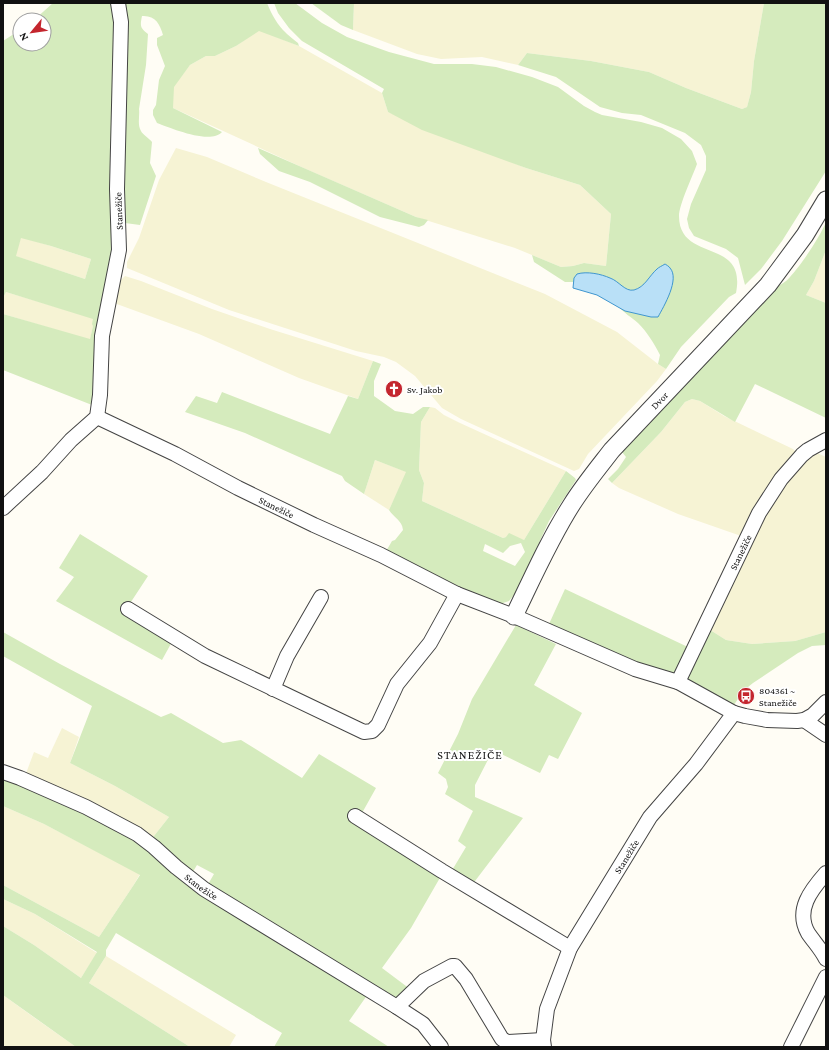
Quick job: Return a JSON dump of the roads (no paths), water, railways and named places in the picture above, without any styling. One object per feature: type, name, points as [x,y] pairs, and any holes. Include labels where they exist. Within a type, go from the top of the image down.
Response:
[{"type":"street","name":"Stanežiče","points":[[118,3],[121,22],[117,189],[119,250],[102,336],[100,394],[97,417],[175,454],[259,498],[380,555],[457,594],[514,616],[635,669],[678,682],[734,713],[778,721],[804,720]]},
{"type":"street","name":"Dvor","points":[[514,616],[558,528],[589,479],[612,450],[768,285],[805,235],[826,200]]},
{"type":"street","points":[[3,508],[42,472],[71,440],[97,417]]},
{"type":"street","name":"Stanežiče","points":[[678,682],[759,513],[781,479],[802,455],[826,440]]},
{"type":"street","points":[[128,609],[205,656],[364,732],[372,731],[378,725],[397,684],[430,643],[457,594]]},
{"type":"street","points":[[273,689],[287,656],[321,597]]},
{"type":"street","points":[[826,702],[818,712],[804,720],[826,735]]},
{"type":"street","name":"Stanežiče","points":[[397,1007],[424,981],[452,966],[455,966],[466,979],[502,1039],[507,1042],[543,1044],[547,1009],[570,948],[650,817],[696,764],[734,713]]},
{"type":"street","name":"Stanežiče","points":[[3,772],[86,807],[137,834],[204,889],[423,1024],[441,1047]]},
{"type":"street","points":[[355,816],[442,871],[570,948]]},
{"type":"street","points":[[826,873],[808,896],[803,912],[806,928],[826,959]]},
{"type":"street","points":[[791,1047],[826,977]]},
{"type":"water","points":[[665,264],[673,273],[673,279],[670,292],[658,317],[651,317],[625,311],[597,295],[573,288],[574,278],[577,274],[589,273],[598,274],[613,279],[625,288],[631,290],[638,289],[657,269]]},
{"type":"place","name":"Sv. Jakob","points":[[394,389]]},
{"type":"place","name":"804361 ~ Stanežiče","points":[[746,696]]},
{"type":"district","name":"STANEŽIČE","points":[[470,755]]}]
